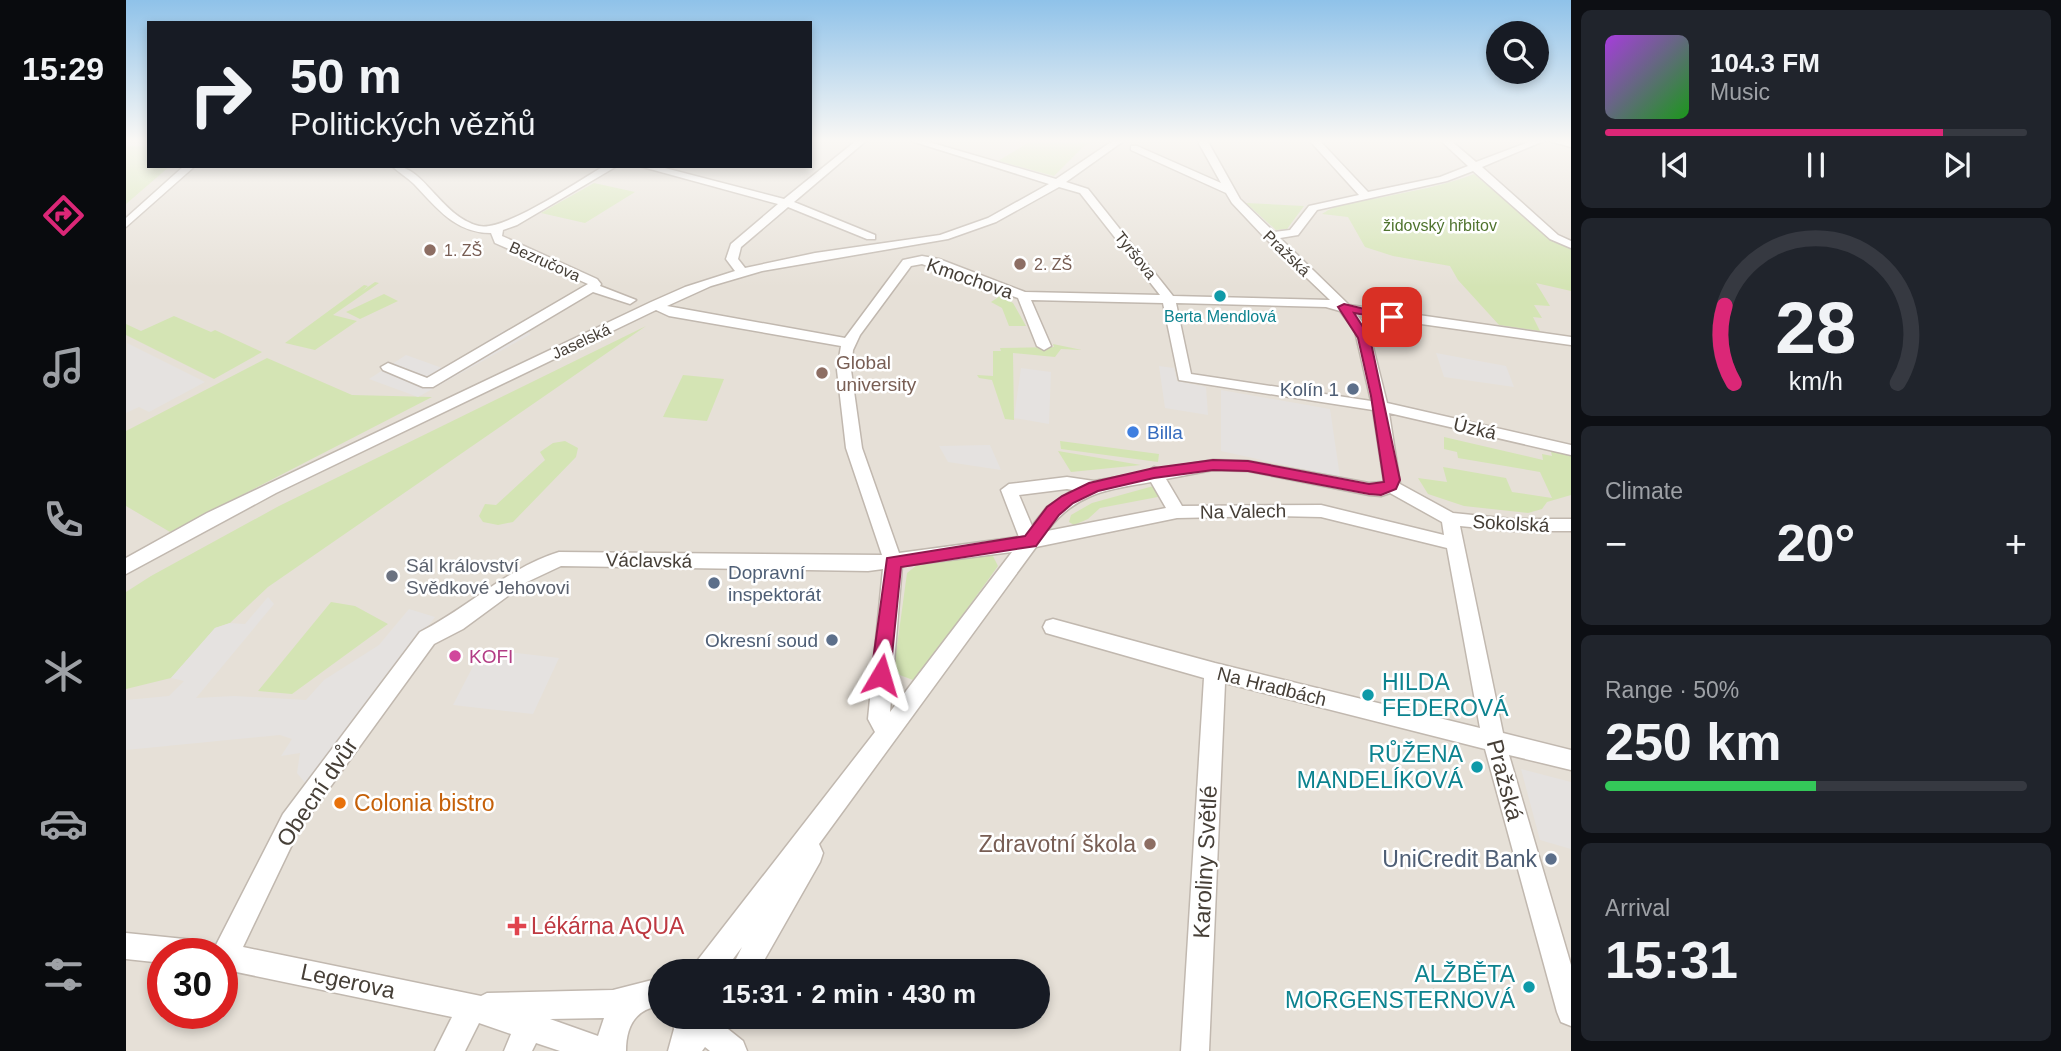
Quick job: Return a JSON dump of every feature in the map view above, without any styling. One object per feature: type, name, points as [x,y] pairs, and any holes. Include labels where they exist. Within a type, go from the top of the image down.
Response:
[{"type":"street","points":[[126,223],[164,189]]},
{"type":"street","name":"Bezručova","points":[[387,367],[428,384],[595,284],[499,242],[496,239],[498,230],[475,229],[458,221],[447,214],[424,189]]},
{"type":"street","points":[[498,230],[571,189]]},
{"type":"street","points":[[735,189],[786,202],[871,237]]},
{"type":"street","points":[[742,272],[732,259],[735,246],[802,189]]},
{"type":"street","name":"Jaselská","points":[[126,566],[213,517],[656,305],[742,272],[800,259],[947,237],[1018,208],[1049,189]]},
{"type":"street","name":"Tyršova","points":[[1078,189],[1084,191],[1170,300],[1184,377]]},
{"type":"street","points":[[1360,189],[1366,196]]},
{"type":"street","points":[[1269,236],[1294,233],[1313,208],[1397,189]]},
{"type":"street","points":[[1499,189],[1555,237],[1571,245]]},
{"type":"street","name":"Pražská","points":[[1228,190],[1269,236],[1344,307],[1364,338],[1380,407],[1393,480],[1391,486]]},
{"type":"street","name":"Kmochova","points":[[886,733],[879,719],[893,562],[854,448],[844,370],[849,343],[904,265],[910,262],[935,262],[1023,296],[1326,303],[1364,313],[1571,341]]},
{"type":"street","name":"Bezručova","points":[[592,288],[630,300]]},
{"type":"street","points":[[1023,296],[1044,346]]},
{"type":"street","points":[[656,305],[668,312],[849,343]]},
{"type":"street","name":"Úzká","points":[[1184,377],[1380,407],[1571,450]]},
{"type":"street","points":[[716,959],[842,798],[886,733],[1030,541],[1053,511],[1068,499],[1094,487],[1154,473],[1196,466],[1248,466],[1375,489],[1391,486],[1450,519]]},
{"type":"street","points":[[1154,473],[1177,512]]},
{"type":"street","points":[[1030,541],[1009,490],[1067,483],[1094,487]]},
{"type":"street","name":"Na Valech","points":[[893,562],[1030,541],[1177,512],[1321,511],[1456,544]]},
{"type":"street","name":"Pražská","points":[[1450,519],[1493,739],[1571,1012]]},
{"type":"street","name":"Sokolská","points":[[1450,519],[1512,525],[1571,525]]},
{"type":"street","name":"Václavská","points":[[427,638],[456,623],[520,577],[559,559],[868,564],[893,562]]},
{"type":"street","name":"Na Hradbách","points":[[1053,627],[1215,672],[1571,760]]},
{"type":"street","name":"Obecní dvůr","points":[[226,938],[291,822],[427,638]]},
{"type":"street","name":"Karoliny Světlé","points":[[1195,1051],[1215,672]]},
{"type":"street","points":[[750,959],[842,798]]},
{"type":"street","name":"Legerova","points":[[126,946],[147,948]]},
{"type":"street","name":"Legerova","points":[[238,959],[473,1007],[612,1004],[648,995]]},
{"type":"street","points":[[612,1051],[611,1039],[616,1021],[626,1006],[648,996]]},
{"type":"street","points":[[449,1051],[473,1007]]},
{"type":"street","name":"Legerova","points":[[473,1007],[523,1038],[601,1051]]},
{"type":"street","points":[[683,1051],[695,1029]]},
{"type":"street","points":[[710,1029],[733,1051]]},
{"type":"shaded area","points":[[126,189],[1571,189],[1571,1051],[126,1051]]},
{"type":"shaded area","points":[[525,330],[531,334],[418,397],[369,379],[406,355],[445,369],[503,331]]},
{"type":"shaded area","points":[[127,343],[205,382],[149,412],[139,407],[126,413]]},
{"type":"shaded area","points":[[1436,353],[1506,366],[1514,387],[1444,377]]},
{"type":"shaded area","points":[[1159,366],[1174,368],[1177,381],[1206,387],[1208,415],[1165,408]]},
{"type":"shaded area","points":[[1021,368],[1051,372],[1049,424],[1014,418]]},
{"type":"shaded area","points":[[1221,390],[1330,409],[1340,477],[1221,451]]},
{"type":"shaded area","points":[[990,445],[1001,470],[948,462],[939,446]]},
{"type":"shaded area","points":[[268,597],[274,604],[196,698],[234,696],[306,700],[324,680],[379,645],[409,609],[435,617],[307,785],[297,773],[300,753],[281,756],[292,739],[280,735],[126,750],[126,700],[169,696],[184,681],[171,678],[215,628],[230,623],[245,624]]},
{"type":"shaded area","points":[[482,649],[559,658],[533,714],[453,705]]},
{"type":"shaded area","points":[[1521,769],[1571,782],[1571,849],[1540,840]]},
{"type":"green space","points":[[126,189],[143,189],[126,204]]},
{"type":"green space","points":[[583,189],[622,189],[635,192],[585,223],[541,213]]},
{"type":"green space","name":"židovský hřbitov","points":[[1422,189],[1492,189],[1551,238],[1571,248],[1571,291],[1536,283],[1550,306],[1534,305],[1542,318],[1533,317],[1540,331],[1499,325],[1458,280],[1450,266],[1393,256],[1365,247],[1348,217],[1322,214],[1342,205]]},
{"type":"green space","points":[[1246,203],[1304,206],[1287,229],[1276,230]]},
{"type":"green space","points":[[375,282],[379,283],[333,315],[357,321],[315,350],[285,343],[364,285],[368,286],[362,291]]},
{"type":"green space","points":[[384,294],[398,301],[360,319],[346,312]]},
{"type":"green space","points":[[1000,296],[1013,303],[1026,326],[1009,326],[1002,308],[991,302]]},
{"type":"green space","points":[[174,316],[211,332],[215,330],[262,352],[214,379],[126,335],[126,324],[141,331]]},
{"type":"green space","points":[[646,326],[268,587],[230,623],[215,628],[171,678],[126,689],[126,592],[279,506]]},
{"type":"green space","points":[[1053,344],[1082,350],[1061,349],[1055,357],[1013,353],[1014,420],[1005,419],[992,380],[979,378],[977,375],[993,376],[993,351],[1001,351],[1000,348],[1054,347]]},
{"type":"green space","points":[[267,358],[352,395],[432,397],[170,532],[126,506],[126,431]]},
{"type":"green space","points":[[683,375],[724,379],[707,421],[663,417]]},
{"type":"green space","points":[[1444,437],[1543,460],[1542,454],[1552,456],[1550,448],[1571,453],[1571,495],[1547,502],[1542,509],[1528,513],[1464,506],[1428,494],[1418,478],[1447,482],[1443,467],[1506,478],[1512,492],[1552,498],[1540,472],[1458,458],[1457,452],[1444,449]]},
{"type":"green space","points":[[565,441],[578,448],[576,457],[513,522],[498,525],[483,522],[479,516],[485,504],[496,505],[545,460],[540,452],[553,443]]},
{"type":"green space","points":[[1060,441],[1159,454],[1158,462],[1061,449]]},
{"type":"green space","points":[[1058,451],[1141,465],[1071,472]]},
{"type":"green space","points":[[1157,485],[1163,496],[1100,508],[1088,519],[1074,525],[1069,522],[1071,515],[1092,503]]},
{"type":"green space","points":[[984,554],[993,556],[998,566],[918,677],[913,680],[897,674],[894,668],[907,573],[917,565]]},
{"type":"green space","points":[[331,602],[355,606],[388,624],[292,694],[258,691]]},
{"type":"place","name":"1. ZŠ","points":[[430,250]]},
{"type":"place","name":"2. ZŠ","points":[[1020,264]]},
{"type":"place","name":"Berta Mendlová","points":[[1220,296]]},
{"type":"place","name":"Global university","points":[[822,373]]},
{"type":"place","name":"Kolín 1","points":[[1353,389]]},
{"type":"place","name":"Billa","points":[[1133,432]]},
{"type":"place","name":"Sál království Svědkové Jehovovi","points":[[392,576]]},
{"type":"place","name":"Dopravní inspektorát","points":[[714,583]]},
{"type":"place","name":"Okresní soud","points":[[832,640]]},
{"type":"place","name":"KOFI","points":[[455,656]]},
{"type":"place","name":"HILDA FEDEROVÁ","points":[[1368,695]]},
{"type":"place","name":"RŮŽENA MANDELÍKOVÁ","points":[[1477,767]]},
{"type":"place","name":"Colonia bistro","points":[[340,803]]},
{"type":"place","name":"Zdravotní škola","points":[[1150,844]]},
{"type":"place","name":"UniCredit Bank","points":[[1551,859]]},
{"type":"place","name":"Lékárna AQUA","points":[[517,926]]},
{"type":"place","name":"ALŽBĚTA MORGENSTERNOVÁ","points":[[1529,987]]},
{"type":"route","points":[[881,675],[893,562],[1030,541],[1053,511],[1068,499],[1094,487],[1154,473],[1213,465],[1248,466],[1369,489],[1381,490],[1391,486],[1393,480],[1378,396],[1364,338],[1362,331],[1344,307],[1392,317]]}]
